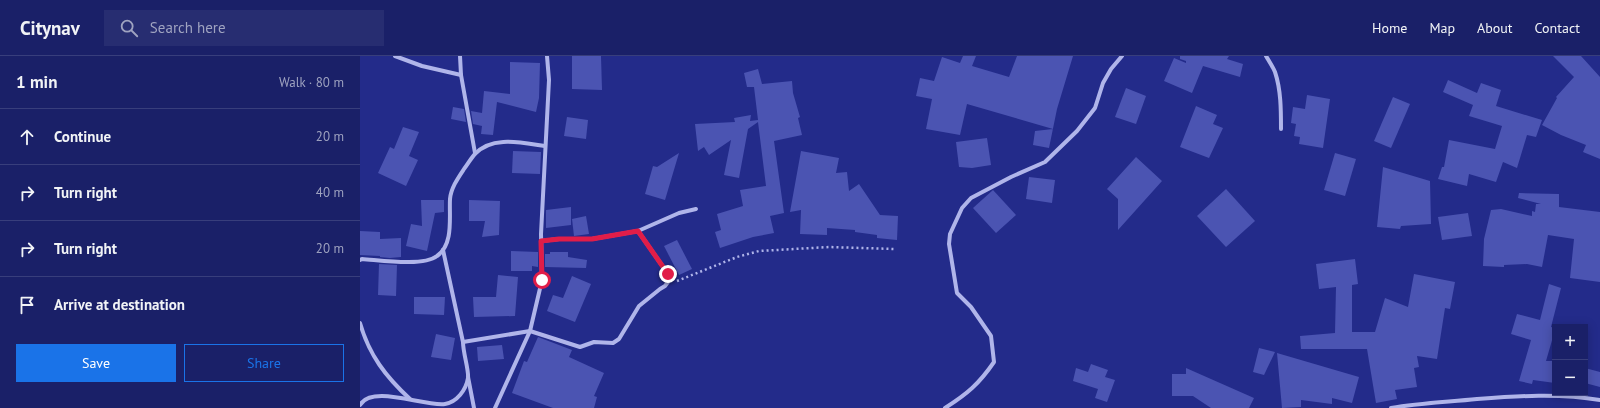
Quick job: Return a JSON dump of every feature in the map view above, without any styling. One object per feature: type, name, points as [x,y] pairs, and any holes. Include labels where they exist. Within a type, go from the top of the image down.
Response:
[{"type":"street","points":[[395,56],[422,66],[461,75]]},
{"type":"street","points":[[460,56],[461,75],[475,153]]},
{"type":"street","points":[[495,408],[530,331],[542,280],[541,241],[549,80],[548,56]]},
{"type":"street","points":[[945,408],[963,396],[982,380],[994,362],[990,336],[971,307],[957,293],[955,285],[949,244],[950,234],[962,208],[971,198],[1011,177],[1045,162],[1077,132],[1095,108],[1103,83],[1111,69],[1122,56]]},
{"type":"street","points":[[1266,56],[1275,72],[1281,105],[1281,129]]},
{"type":"street","points":[[360,260],[425,262],[437,257],[443,250],[448,240],[450,198],[453,188],[475,153],[497,142],[522,142],[545,146]]},
{"type":"street","points":[[541,241],[559,239],[592,239],[638,231],[679,213],[696,209]]},
{"type":"street","points":[[463,342],[530,331],[580,347],[594,342],[612,342],[620,339],[639,306],[668,282],[668,274],[638,231]]},
{"type":"street","points":[[443,250],[463,342],[463,350],[474,408]]},
{"type":"street","points":[[360,323],[372,352],[390,380],[410,399]]},
{"type":"street","points":[[360,405],[362,400],[372,396],[410,399],[443,404],[453,402],[464,388],[468,377]]},
{"type":"street","points":[[1391,408],[1412,404],[1526,396],[1580,396],[1600,400]]},
{"type":"street","points":[[443,404],[447,408]]},
{"type":"path","points":[[665,286],[737,257],[759,251],[829,247],[895,249]]},
{"type":"building","points":[[572,56],[601,56],[602,90],[572,89]]},
{"type":"building","points":[[963,56],[976,56],[972,66],[1009,77],[1017,56],[1073,56],[1057,109],[1053,129],[967,104],[960,135],[926,129],[932,99],[916,96],[920,78],[934,81],[942,57],[960,63]]},
{"type":"building","points":[[1180,56],[1229,56],[1227,59],[1243,64],[1240,77],[1203,66],[1192,93],[1164,81],[1174,58],[1186,63],[1186,61],[1180,59]]},
{"type":"building","points":[[1553,56],[1581,56],[1600,77],[1600,159],[1583,152],[1586,145],[1561,135],[1542,125],[1557,98],[1556,97],[1574,77]]},
{"type":"building","points":[[510,62],[540,63],[539,98],[536,112],[497,102],[493,135],[481,134],[482,126],[473,124],[471,111],[482,113],[484,91],[510,94]]},
{"type":"building","points":[[758,69],[762,84],[792,81],[793,93],[800,117],[798,118],[802,135],[774,141],[784,213],[770,216],[774,233],[753,237],[720,248],[715,232],[721,230],[717,214],[743,206],[740,190],[766,186],[758,122],[748,129],[739,178],[724,175],[731,140],[709,155],[704,147],[698,151],[695,124],[735,122],[734,118],[751,115],[750,121],[758,120],[754,87],[747,87],[744,73]]},
{"type":"building","points":[[1448,80],[1477,93],[1481,83],[1501,90],[1496,106],[1542,120],[1536,137],[1527,135],[1517,168],[1503,162],[1496,182],[1469,174],[1467,186],[1438,179],[1442,167],[1444,167],[1449,140],[1495,149],[1502,126],[1469,116],[1473,105],[1443,92]]},
{"type":"building","points":[[1126,88],[1146,96],[1136,124],[1115,117]]},
{"type":"building","points":[[1307,95],[1330,99],[1323,148],[1299,144],[1300,137],[1294,136],[1296,124],[1291,123],[1293,107],[1305,109]]},
{"type":"building","points":[[1393,97],[1410,104],[1391,148],[1374,141]]},
{"type":"building","points":[[1196,106],[1217,115],[1213,124],[1223,128],[1209,158],[1180,147]]},
{"type":"building","points":[[453,107],[464,109],[466,122],[451,119]]},
{"type":"building","points":[[567,117],[588,120],[586,139],[564,136]]},
{"type":"building","points":[[403,127],[419,132],[409,156],[418,160],[406,186],[378,173],[390,147],[394,149]]},
{"type":"building","points":[[1053,129],[1049,148],[1033,145],[1035,131]]},
{"type":"building","points":[[987,138],[991,165],[972,168],[959,167],[956,142]]},
{"type":"building","points":[[513,151],[541,152],[540,174],[512,173]]},
{"type":"building","points":[[801,151],[839,158],[836,173],[847,172],[849,191],[859,184],[880,215],[898,216],[897,240],[877,238],[877,235],[855,232],[855,230],[827,228],[827,235],[800,234],[801,210],[790,212]]},
{"type":"building","points":[[679,153],[665,200],[645,194],[653,166],[657,167]]},
{"type":"building","points":[[1335,153],[1356,159],[1345,196],[1324,190]]},
{"type":"building","points":[[1136,157],[1162,181],[1118,230],[1118,199],[1107,189]]},
{"type":"building","points":[[1383,167],[1430,181],[1431,224],[1401,226],[1400,229],[1377,227]]},
{"type":"building","points":[[1029,177],[1055,180],[1052,203],[1026,199]]},
{"type":"building","points":[[1226,189],[1255,221],[1226,247],[1197,216]]},
{"type":"building","points":[[993,190],[1016,215],[996,233],[973,208]]},
{"type":"building","points":[[1519,193],[1559,194],[1559,207],[1600,212],[1600,282],[1570,278],[1574,239],[1548,235],[1542,267],[1527,264],[1504,265],[1504,267],[1483,266],[1484,239],[1491,210],[1501,209],[1532,216],[1532,211],[1535,212],[1536,204],[1541,204],[1518,198]]},
{"type":"building","points":[[421,200],[444,200],[444,212],[435,213],[427,251],[406,246],[411,224],[422,226]]},
{"type":"building","points":[[469,200],[500,201],[499,235],[482,237],[485,221],[469,221]]},
{"type":"building","points":[[571,207],[571,225],[546,228],[546,210]]},
{"type":"building","points":[[1468,213],[1472,236],[1442,240],[1438,217]]},
{"type":"building","points":[[586,216],[589,234],[574,236],[572,219]]},
{"type":"building","points":[[360,231],[380,232],[380,239],[401,238],[401,257],[390,258],[360,255]]},
{"type":"building","points":[[677,240],[692,269],[679,275],[664,246]]},
{"type":"building","points":[[511,251],[538,252],[538,267],[532,266],[532,271],[511,271]]},
{"type":"building","points":[[550,252],[568,252],[568,257],[587,260],[586,268],[545,267],[545,254],[550,254]]},
{"type":"building","points":[[1355,259],[1358,284],[1352,285],[1352,332],[1375,332],[1385,298],[1408,307],[1414,274],[1455,282],[1450,309],[1445,308],[1437,359],[1417,356],[1419,367],[1414,368],[1417,387],[1395,390],[1397,399],[1376,403],[1367,349],[1301,349],[1300,336],[1335,333],[1336,287],[1319,289],[1316,264]]},
{"type":"building","points":[[379,264],[397,265],[396,296],[378,295]]},
{"type":"building","points":[[498,275],[518,277],[515,316],[474,317],[473,297],[496,297]]},
{"type":"building","points":[[572,276],[591,284],[575,322],[547,311],[553,295],[563,298]]},
{"type":"building","points":[[1549,284],[1561,288],[1551,327],[1552,340],[1546,361],[1552,361],[1552,383],[1533,380],[1532,384],[1519,381],[1531,340],[1511,334],[1517,314],[1540,320]]},
{"type":"building","points":[[414,297],[445,297],[444,315],[414,314]]},
{"type":"building","points":[[436,334],[455,338],[451,360],[431,357]]},
{"type":"building","points":[[538,337],[572,350],[569,357],[604,373],[594,396],[597,397],[594,408],[553,408],[512,393],[524,361],[527,362]]},
{"type":"building","points":[[502,345],[504,359],[478,361],[477,347]]},
{"type":"building","points":[[1259,348],[1275,352],[1264,375],[1253,372]]},
{"type":"building","points":[[1277,353],[1359,377],[1352,403],[1332,398],[1332,404],[1301,400],[1301,407],[1282,408]]},
{"type":"building","points":[[1091,364],[1108,370],[1105,377],[1115,380],[1107,402],[1095,398],[1098,389],[1073,381],[1076,368],[1088,372]]},
{"type":"building","points":[[1186,368],[1254,398],[1249,408],[1211,408],[1193,396],[1172,396],[1172,374],[1186,374]]},
{"type":"building","points":[[1588,369],[1600,372],[1600,387],[1588,384]]},
{"type":"route","points":[[542,280],[541,241],[559,239],[592,239],[638,231],[668,274]]}]
